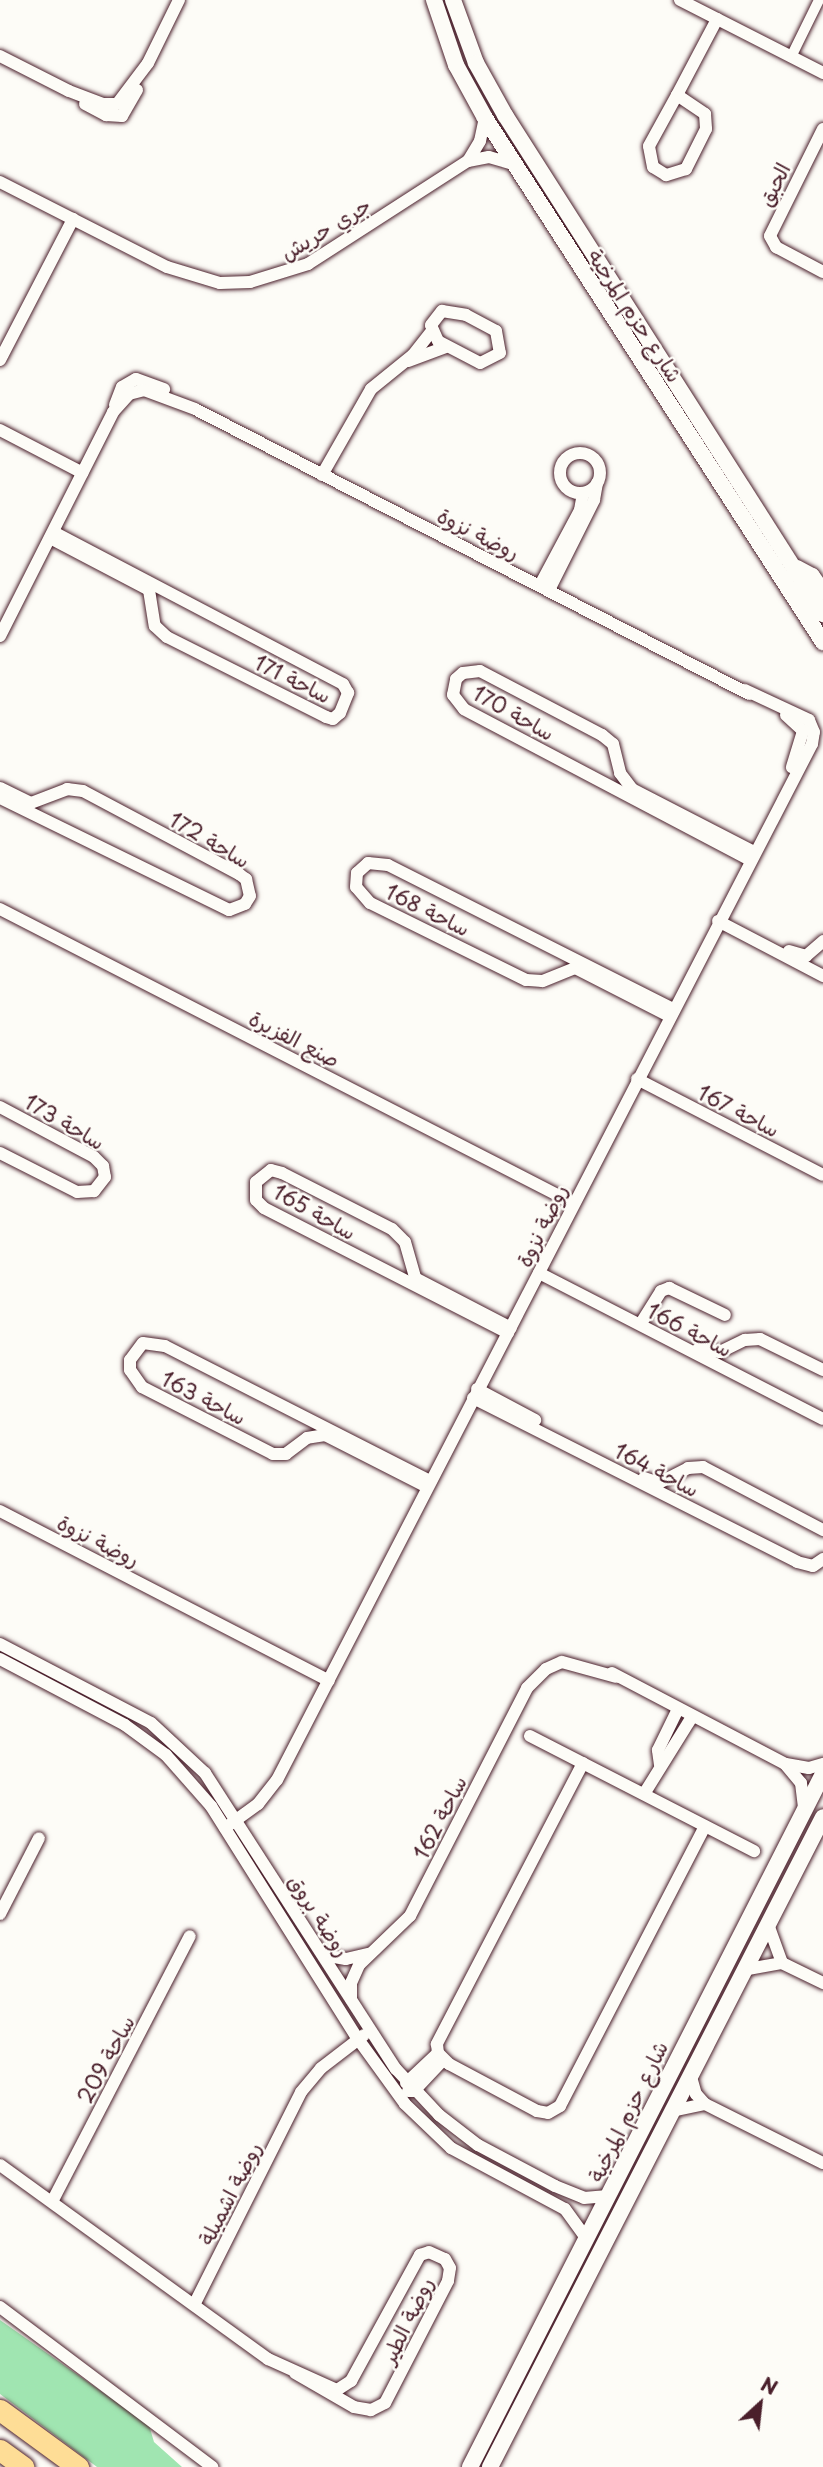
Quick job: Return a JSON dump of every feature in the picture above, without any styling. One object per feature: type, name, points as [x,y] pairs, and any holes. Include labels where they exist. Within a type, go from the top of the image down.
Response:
[{"type":"highway","points":[[0,2410],[78,2467]]},
{"type":"highway","points":[[0,2450],[23,2467]]},
{"type":"street","points":[[0,56],[69,92],[103,104],[117,104],[148,63],[178,0]]},
{"type":"street","name":"شارع حزم المرخية","points":[[434,0],[456,65],[485,118],[823,642]]},
{"type":"street","name":"شارع حزم المرخية","points":[[453,0],[476,62],[505,115],[796,567],[823,614]]},
{"type":"street","points":[[680,0],[823,73]]},
{"type":"street","points":[[791,57],[819,0]]},
{"type":"street","points":[[677,94],[705,114],[706,130],[686,169],[666,175],[653,167],[649,146],[717,19]]},
{"type":"street","points":[[468,161],[480,141],[485,118]]},
{"type":"street","name":"الحبق","points":[[823,129],[770,236],[776,247],[823,272]]},
{"type":"street","points":[[468,161],[489,157],[513,163]]},
{"type":"street","name":"جري حريش","points":[[0,182],[193,277],[250,282],[308,264],[468,161]]},
{"type":"street","points":[[0,360],[73,219]]},
{"type":"street","points":[[322,475],[371,388],[405,362],[432,331],[437,314],[454,311],[496,331],[502,345],[495,359],[480,363],[446,347],[432,331]]},
{"type":"street","points":[[405,362],[446,347]]},
{"type":"street","name":"روضة نزوة","points":[[0,636],[113,412],[129,394],[144,390],[195,409],[745,690],[794,711],[812,725],[812,744],[787,786],[271,1790],[237,1821],[225,1828]]},
{"type":"street","points":[[0,430],[83,472]]},
{"type":"street","points":[[545,588],[594,500],[597,483],[599,468],[589,456],[568,457],[560,477],[568,490],[583,493]]},
{"type":"street","points":[[545,588],[580,510],[583,493],[597,483]]},
{"type":"street","name":"ساحة 171","points":[[52,535],[178,597],[343,684],[348,693],[340,713],[333,719],[326,717],[167,637],[155,626],[151,596],[144,586],[52,535]]},
{"type":"street","points":[[796,567],[812,576],[823,592]]},
{"type":"street","points":[[153,613],[160,603],[178,597]]},
{"type":"street","name":"ساحة 170","points":[[471,670],[489,675],[608,738],[618,758],[623,779],[632,789],[752,856],[464,709],[453,695],[456,679],[471,670]]},
{"type":"street","points":[[591,776],[604,772],[618,758]]},
{"type":"street","name":"ساحة 172","points":[[0,788],[31,803],[71,788],[83,791],[239,874],[246,879],[250,897],[245,904],[229,910],[0,798]]},
{"type":"street","points":[[51,797],[51,815],[57,826]]},
{"type":"street","name":"ساحة 168","points":[[369,863],[388,865],[671,1012],[575,968],[536,982],[526,980],[370,902],[356,887],[357,873],[369,863]]},
{"type":"street","name":"صنع الفزيرة","points":[[0,909],[573,1203]]},
{"type":"street","points":[[719,918],[794,954],[806,956],[822,943]]},
{"type":"street","points":[[719,918],[821,975],[822,943]]},
{"type":"street","points":[[548,946],[553,975]]},
{"type":"street","name":"ساحة 167","points":[[639,1076],[823,1167]]},
{"type":"street","name":"ساحة 167","points":[[639,1076],[823,1175]]},
{"type":"street","name":"ساحة 173","points":[[0,1107],[94,1157],[103,1166],[105,1177],[94,1191],[77,1192],[0,1153]]},
{"type":"street","name":"ساحة 165","points":[[271,1170],[282,1173],[392,1229],[408,1251],[415,1278],[509,1331],[264,1208],[256,1200],[256,1182],[271,1170]]},
{"type":"street","points":[[385,1270],[408,1251]]},
{"type":"street","name":"ساحة 166","points":[[541,1269],[708,1353],[760,1339],[823,1370]]},
{"type":"street","name":"ساحة 166","points":[[541,1269],[823,1419]]},
{"type":"street","points":[[643,1320],[661,1291],[669,1288],[725,1315]]},
{"type":"street","name":"ساحة 163","points":[[154,1342],[429,1484],[337,1439],[316,1435],[286,1454],[265,1450],[142,1387],[134,1380],[130,1360],[143,1343],[154,1342]]},
{"type":"street","points":[[730,1347],[732,1372]]},
{"type":"street","name":"ساحة 164","points":[[475,1394],[650,1481],[659,1483],[677,1474],[703,1467],[823,1530]]},
{"type":"street","name":"ساحة 164","points":[[475,1394],[806,1566],[823,1559]]},
{"type":"street","points":[[298,1415],[304,1429],[300,1443]]},
{"type":"street","points":[[675,1500],[677,1474]]},
{"type":"street","name":"روضة نزوة","points":[[0,1511],[329,1681]]},
{"type":"street","points":[[2,1665],[6,1646]]},
{"type":"street","name":"روضة بروق","points":[[6,1646],[151,1723],[205,1773],[373,2035],[410,2087],[459,2132],[500,2158],[571,2194],[608,2196]]},
{"type":"street","name":"ساحة 162","points":[[351,1999],[354,1973],[410,1916],[536,1668],[561,1655],[585,1659],[785,1764],[809,1768],[823,1764]]},
{"type":"street","name":"روضة بروق","points":[[2,1665],[143,1736],[191,1782],[225,1828],[361,2043],[427,2128],[488,2171],[565,2209],[587,2239]]},
{"type":"street","points":[[660,1765],[658,1750],[678,1709]]},
{"type":"street","points":[[644,1794],[660,1765],[669,1758],[692,1717]]},
{"type":"street","points":[[530,1736],[754,1851]]},
{"type":"street","points":[[583,1763],[437,2044],[440,2057],[537,2111],[557,2109],[705,1826]]},
{"type":"street","points":[[785,1764],[801,1783],[804,1810]]},
{"type":"street","name":"شارع حزم المرخية","points":[[470,2467],[823,1774]]},
{"type":"street","name":"شارع حزم المرخية","points":[[490,2467],[672,2111],[748,1969],[823,1817]]},
{"type":"street","points":[[0,1914],[39,1838]]},
{"type":"street","points":[[768,1927],[782,1963]]},
{"type":"street","name":"ساحة 209","points":[[53,2200],[190,1937]]},
{"type":"street","points":[[323,1955],[346,1959],[371,1953]]},
{"type":"street","points":[[748,1969],[782,1963],[823,1983]]},
{"type":"street","name":"روضة اشميلة","points":[[195,2303],[297,2101],[321,2068],[373,2035]]},
{"type":"street","points":[[361,2043],[395,2082],[410,2087],[440,2057]]},
{"type":"street","points":[[691,2077],[696,2094],[705,2104],[823,2163]]},
{"type":"street","points":[[672,2111],[705,2104]]},
{"type":"street","points":[[0,2165],[53,2200],[268,2359],[363,2409]]},
{"type":"street","name":"روضة الطير","points":[[349,2385],[412,2265],[419,2255],[438,2254],[450,2268],[448,2281],[385,2403],[363,2409]]},
{"type":"street","points":[[0,2307],[212,2467]]},
{"type":"street","points":[[295,2373],[337,2390],[349,2385],[363,2409]]},
{"type":"green space","points":[[0,2320],[149,2425],[154,2442],[182,2467],[97,2467],[0,2394]]}]
